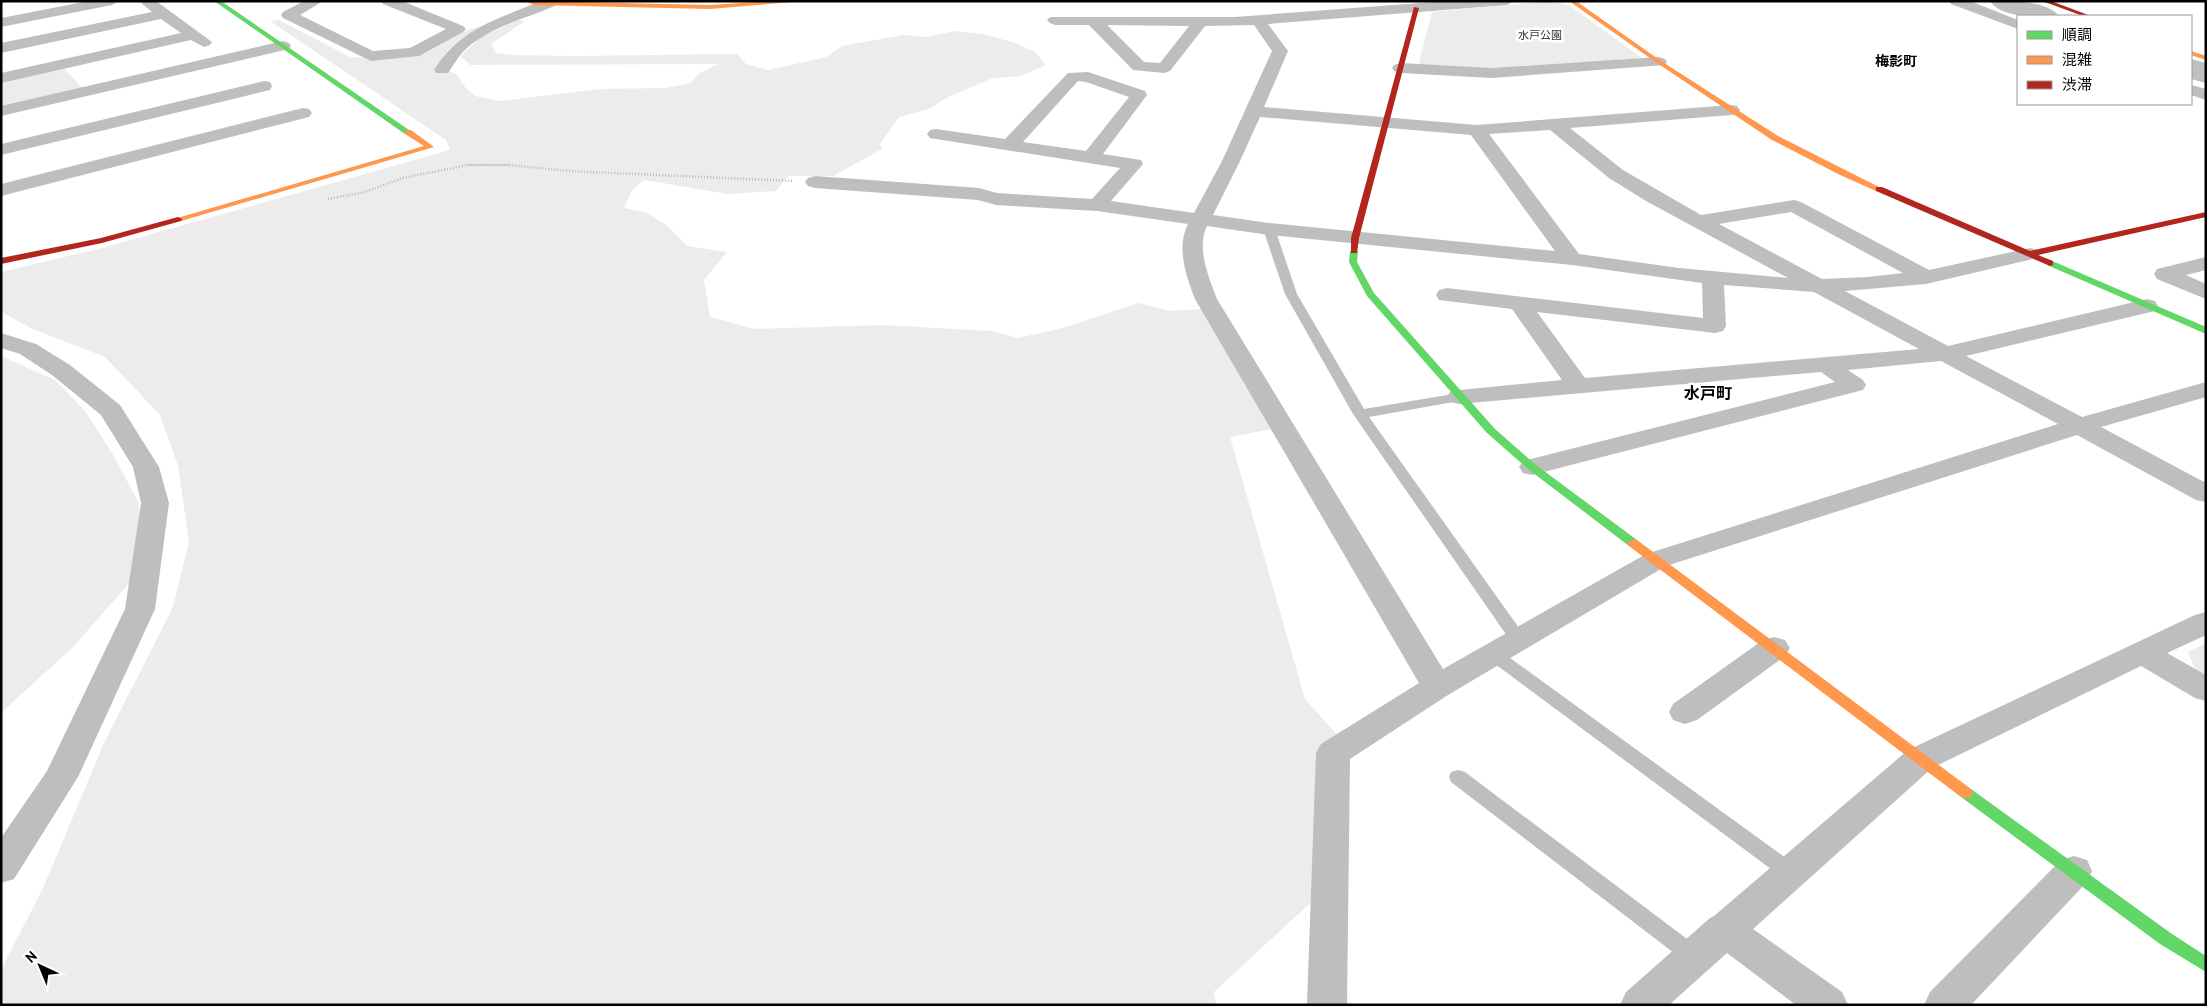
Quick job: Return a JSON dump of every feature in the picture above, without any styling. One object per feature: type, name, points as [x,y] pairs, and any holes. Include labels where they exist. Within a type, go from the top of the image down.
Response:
[{"type":"street","points":[[1,23],[112,1]]},
{"type":"street","points":[[9,182],[303,113],[146,1]]},
{"type":"street","points":[[1,261],[102,240],[430,147],[217,1]]},
{"type":"street","points":[[316,1],[288,15],[371,56],[414,53],[458,28],[388,1]]},
{"type":"street","points":[[528,1],[550,4],[710,7],[797,2]]},
{"type":"street","points":[[1055,20],[1258,20],[1507,1]]},
{"type":"street","points":[[1572,1],[1659,62],[1775,138],[1843,173],[2206,331]]},
{"type":"street","points":[[1956,1],[2017,25]]},
{"type":"street","points":[[2045,1],[2085,15]]},
{"type":"street","points":[[442,70],[447,58],[466,40],[550,4]]},
{"type":"street","points":[[1416,8],[1355,238],[1353,262],[1370,294],[1459,397],[1491,431],[1532,467],[1920,759],[2166,939],[2206,965]]},
{"type":"street","points":[[1,48],[164,14]]},
{"type":"street","points":[[1093,20],[1138,67],[1164,68],[1201,21]]},
{"type":"street","points":[[1258,20],[1280,51],[1255,111],[1194,232],[1193,250],[1196,273],[1206,299],[1437,687]]},
{"type":"street","points":[[1,78],[194,35]]},
{"type":"street","points":[[1,111],[283,46]]},
{"type":"street","points":[[2192,53],[2206,58]]},
{"type":"street","points":[[1400,68],[1492,73],[1659,62]]},
{"type":"street","points":[[1010,145],[1074,76],[1088,77],[1139,95],[1090,158]]},
{"type":"street","points":[[1,150],[252,77]]},
{"type":"street","points":[[2192,90],[2206,96]]},
{"type":"street","points":[[1255,111],[1477,130],[1731,110]]},
{"type":"street","points":[[1554,124],[1616,174],[1653,197],[2206,494]]},
{"type":"street","points":[[1477,130],[1572,259]]},
{"type":"street","points":[[936,134],[1134,164],[1097,205]]},
{"type":"street","points":[[815,182],[1097,205],[1202,218],[1270,229],[1572,259],[1802,286],[1816,284],[1868,284],[1926,277],[2206,214]]},
{"type":"street","points":[[1700,221],[1794,206],[1926,277]]},
{"type":"street","points":[[2206,262],[2165,274],[2206,292]]},
{"type":"street","points":[[1448,296],[1715,326],[1713,277]]},
{"type":"street","points":[[1520,304],[1578,386]]},
{"type":"street","points":[[1459,397],[1943,354],[2147,306]]},
{"type":"street","points":[[1,340],[28,348],[61,370],[111,410],[146,467],[155,503],[140,609],[61,777],[1,868]]},
{"type":"street","points":[[1532,467],[1854,385],[1825,364]]},
{"type":"street","points":[[1327,1005],[1333,753],[1437,687],[1656,560],[2079,426],[2206,389]]},
{"type":"street","points":[[1640,1005],[1724,929],[1920,759],[2206,622]]},
{"type":"street","points":[[1685,712],[1774,648]]},
{"type":"street","points":[[2142,653],[2206,690]]},
{"type":"street","points":[[1944,1005],[2074,871]]},
{"type":"street","points":[[1724,929],[1828,1005]]},
{"type":"lane","points":[[1270,229],[1291,294],[1360,414],[1506,647],[1790,872]]},
{"type":"lane","points":[[1360,414],[1459,397]]},
{"type":"lane","points":[[1458,777],[1695,957]]},
{"type":"path","points":[[326,200],[365,192],[403,178],[468,165],[508,165],[568,171],[815,182]]},
{"type":"green space","name":"水戸公園","points":[[1549,1],[1569,5],[1642,58],[1491,71],[1428,67],[1419,63],[1432,12]]},
{"type":"green space","points":[[511,16],[460,41],[444,56],[439,66],[456,74],[465,87],[475,96],[499,101],[600,89],[665,88],[691,83],[698,74],[718,64],[470,65],[461,56],[481,37],[518,20],[525,21],[491,44],[496,53],[573,56],[737,54],[746,64],[768,70],[826,57],[842,46],[903,35],[927,37],[954,31],[983,34],[1015,43],[1035,52],[1046,65],[1021,76],[993,78],[948,97],[929,109],[899,117],[880,144],[882,149],[833,176],[788,176],[776,191],[727,194],[644,180],[632,190],[624,208],[645,212],[668,226],[687,246],[727,252],[704,280],[710,317],[755,329],[882,325],[992,331],[1018,338],[1063,328],[1138,303],[1170,311],[1218,308],[1283,427],[1230,437],[1305,699],[1349,748],[1334,881],[1214,992],[1216,1005],[1,1005],[1,970],[43,888],[104,743],[173,607],[189,541],[178,466],[160,415],[105,357],[33,329],[1,312],[1,272],[102,248],[450,150],[446,140],[270,21],[279,20],[350,57],[372,58],[427,52],[454,35]]},
{"type":"green space","points":[[61,65],[86,92],[1,111],[1,78]]},
{"type":"green space","points":[[1,356],[55,380],[85,411],[112,453],[139,503],[139,572],[73,647],[1,713]]},
{"type":"green space","points":[[2206,643],[2206,676],[2194,667],[2188,652]]},
{"type":"waterway","points":[[2003,1],[2042,15]]},
{"type":"waterway","points":[[2192,68],[2206,74]]},
{"type":"traffic: fast","points":[[217,1],[408,132]]},
{"type":"traffic: fast","points":[[1354,251],[1353,262],[1370,294],[1491,431],[1532,467],[1633,543]]},
{"type":"traffic: fast","points":[[2050,263],[2206,331]]},
{"type":"traffic: fast","points":[[1966,793],[2166,939],[2206,965]]},
{"type":"traffic: slow","points":[[528,1],[534,3],[710,7],[802,1]]},
{"type":"traffic: slow","points":[[1572,1],[1659,62],[1775,138],[1879,189]]},
{"type":"traffic: slow","points":[[2192,53],[2206,58]]},
{"type":"traffic: slow","points":[[178,219],[430,147],[408,132]]},
{"type":"traffic: slow","points":[[1633,543],[1966,793]]},
{"type":"traffic: jam","points":[[2045,1],[2085,15]]},
{"type":"traffic: jam","points":[[1354,251],[1355,238],[1416,8]]},
{"type":"traffic: jam","points":[[1879,189],[2050,263]]},
{"type":"traffic: jam","points":[[2030,254],[2206,214]]},
{"type":"traffic: jam","points":[[1,261],[102,240],[178,219]]},
{"type":"district","name":"梅影町","points":[[1896,61]]},
{"type":"district","name":"水戸町","points":[[1708,393]]}]
